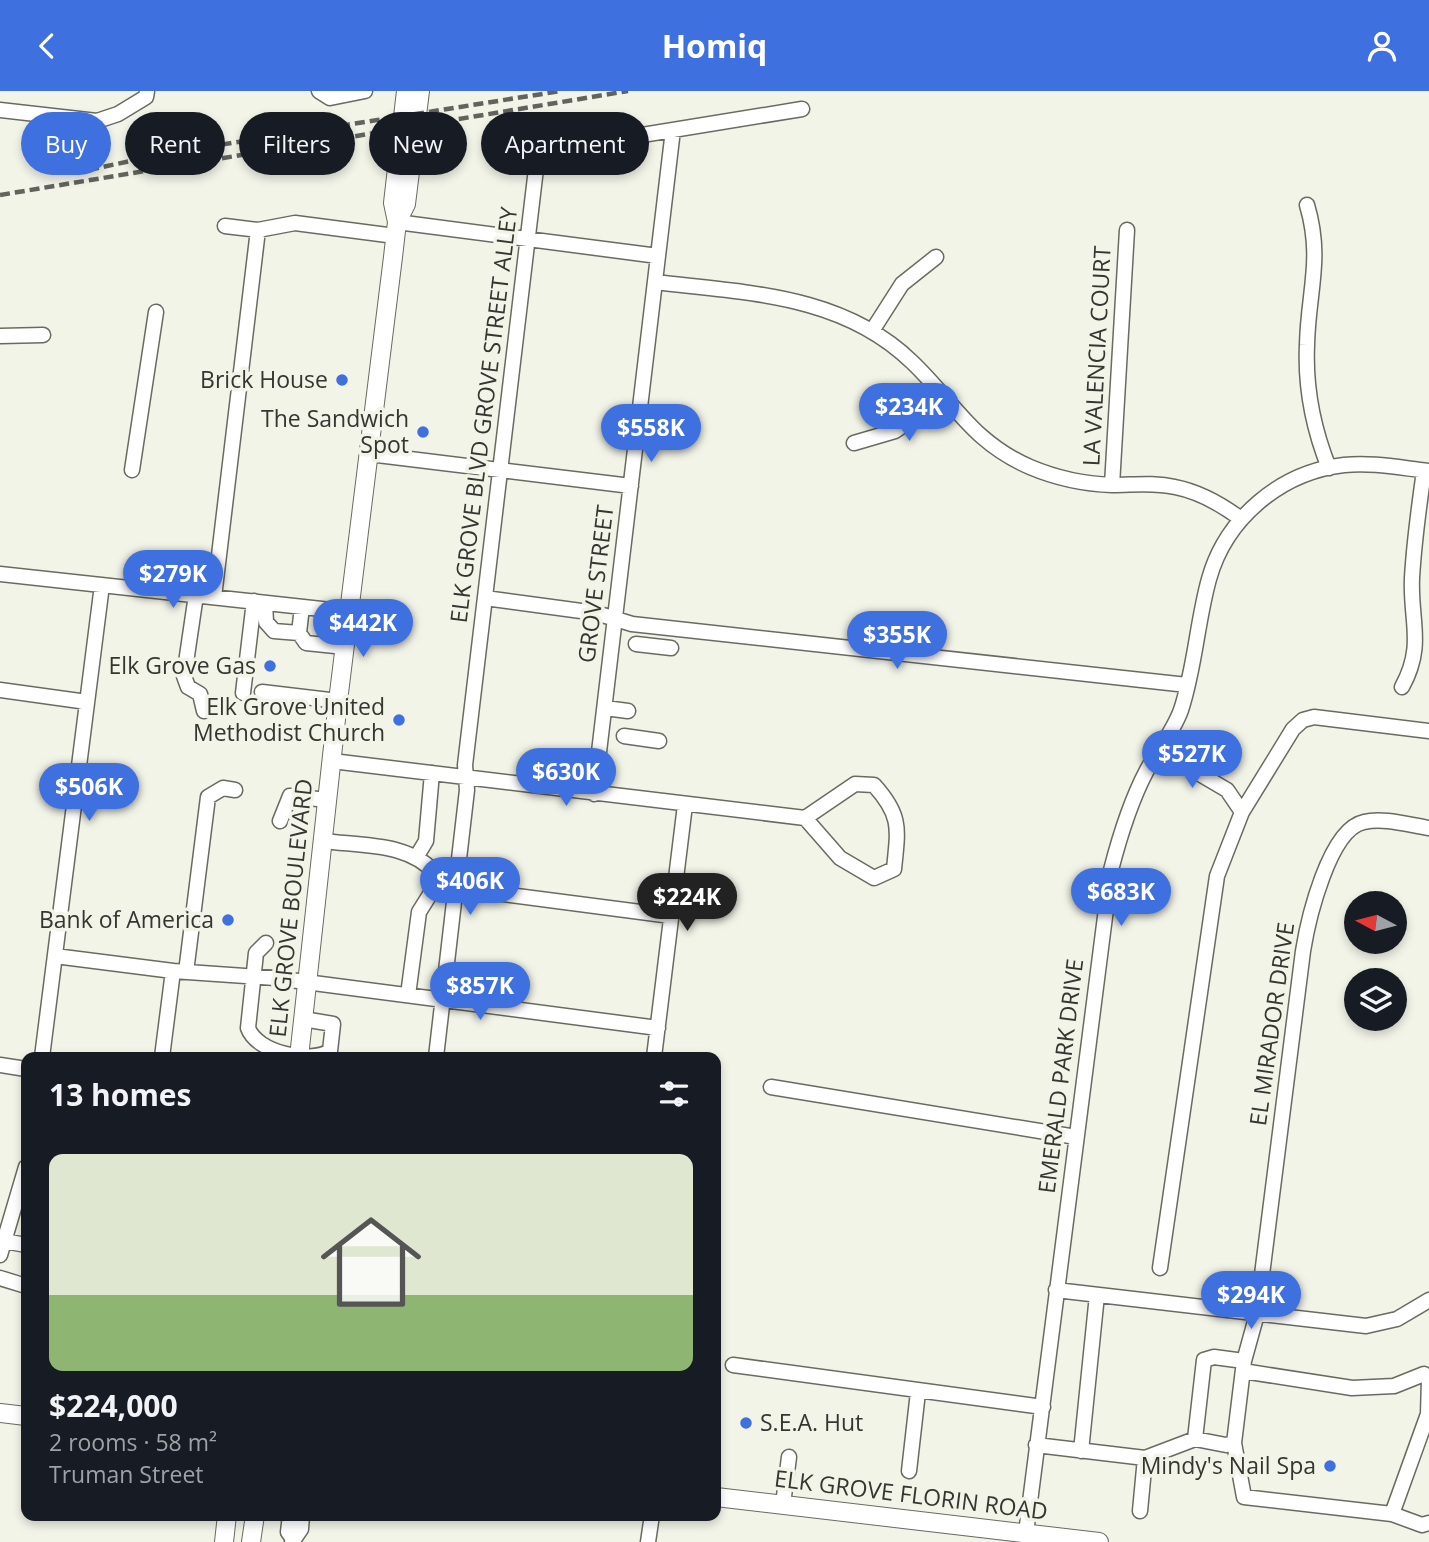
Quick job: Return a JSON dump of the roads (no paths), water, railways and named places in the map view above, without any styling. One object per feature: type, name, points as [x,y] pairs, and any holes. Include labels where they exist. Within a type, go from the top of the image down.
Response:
[{"type":"main road","name":"ELK GROVE BOULEVARD","points":[[299,1052],[338,701],[396,229],[393,203],[406,91]]},
{"type":"main road","name":"ELK GROVE BOULEVARD","points":[[396,229],[406,204],[420,91]]},
{"type":"main road","points":[[0,1413],[21,1415]]},
{"type":"main road","name":"ELK GROVE FLORIN ROAD","points":[[721,1497],[1100,1542]]},
{"type":"main road","points":[[224,1542],[226,1521]]},
{"type":"main road","points":[[251,1542],[254,1521]]},
{"type":"street","points":[[319,91],[330,98],[365,91]]},
{"type":"street","points":[[0,110],[97,121],[118,114],[147,94]]},
{"type":"street","points":[[673,130],[802,109]]},
{"type":"street","name":"ELK GROVE BLVD GROVE STREET ALLEY","points":[[437,1052],[457,884],[465,765],[538,152],[673,130]]},
{"type":"street","name":"GROVE STREET","points":[[594,794],[673,130]]},
{"type":"street","points":[[1307,205],[1316,247],[1307,343],[1307,380],[1312,416],[1329,468]]},
{"type":"street","points":[[225,226],[258,230],[295,223],[396,229],[528,239],[658,256]]},
{"type":"street","points":[[214,597],[258,230]]},
{"type":"street","name":"LA VALENCIA COURT","points":[[1112,485],[1127,230]]},
{"type":"street","points":[[872,331],[902,284],[936,257]]},
{"type":"street","points":[[655,282],[810,303],[841,314],[872,331],[911,361],[980,436],[1019,461],[1062,478],[1112,485],[1177,487],[1207,497],[1241,519]]},
{"type":"street","points":[[132,470],[156,312]]},
{"type":"street","points":[[0,336],[43,335]]},
{"type":"street","points":[[854,443],[895,431],[943,398]]},
{"type":"street","points":[[369,454],[631,487]]},
{"type":"street","name":"EMERALD PARK DRIVE","points":[[1026,1533],[1111,870],[1132,801],[1175,724],[1187,685],[1210,576],[1223,546],[1241,519],[1278,488],[1329,468],[1362,465],[1426,471]]},
{"type":"street","points":[[1402,687],[1415,658],[1417,642],[1412,578],[1426,471]]},
{"type":"street","points":[[0,573],[349,612]]},
{"type":"street","points":[[43,1052],[102,585]]},
{"type":"street","points":[[197,595],[184,675],[188,687],[200,694],[204,711]]},
{"type":"street","points":[[485,598],[596,613],[632,624],[1187,685]]},
{"type":"street","points":[[259,602],[266,622],[274,631],[299,633]]},
{"type":"street","points":[[243,693],[259,602]]},
{"type":"street","points":[[302,607],[299,633],[306,643],[345,647]]},
{"type":"street","points":[[636,644],[671,648]]},
{"type":"street","points":[[0,690],[87,702]]},
{"type":"street","points":[[262,692],[338,701]]},
{"type":"street","points":[[605,708],[628,711]]},
{"type":"street","points":[[1160,1268],[1217,876],[1242,812],[1293,729],[1303,720],[1314,717],[1429,731]]},
{"type":"street","points":[[624,736],[659,740]]},
{"type":"street","points":[[1159,750],[1227,790],[1242,812]]},
{"type":"street","points":[[332,761],[805,818],[855,784],[874,785],[892,805],[899,826],[894,869],[874,878],[840,858],[805,818]]},
{"type":"street","points":[[421,858],[426,841],[432,773]]},
{"type":"street","points":[[163,1052],[180,972],[208,797],[223,788],[235,790]]},
{"type":"street","points":[[280,821],[290,796],[327,800]]},
{"type":"street","points":[[655,1052],[685,805]]},
{"type":"street","name":"EL MIRADOR DRIVE","points":[[1257,1314],[1303,951],[1316,895],[1340,842],[1354,825],[1373,821],[1429,828]]},
{"type":"street","points":[[323,841],[407,852],[421,858],[437,875],[457,884],[671,916]]},
{"type":"street","points":[[408,995],[419,912],[434,888],[437,875]]},
{"type":"street","points":[[266,943],[256,953],[248,1028],[252,1038],[264,1047],[283,1052]]},
{"type":"street","points":[[55,957],[180,972],[308,982],[658,1028]]},
{"type":"street","points":[[303,1019],[330,1023],[333,1028],[328,1052]]},
{"type":"street","points":[[0,1065],[21,1068]]},
{"type":"street","points":[[771,1087],[1076,1137]]},
{"type":"street","points":[[21,1197],[4,1223],[2,1248],[21,1246]]},
{"type":"street","points":[[0,1278],[21,1284]]},
{"type":"street","points":[[1056,1290],[1366,1325],[1397,1319],[1428,1303]]},
{"type":"street","points":[[1081,1451],[1097,1295]]},
{"type":"street","points":[[1257,1314],[1244,1366],[1234,1443],[1244,1497],[1392,1514],[1422,1525],[1429,1523]]},
{"type":"street","points":[[1195,1439],[1204,1360],[1214,1357],[1244,1366],[1352,1388],[1394,1386],[1424,1374],[1429,1379],[1428,1414],[1392,1514]]},
{"type":"street","points":[[733,1365],[1043,1407]]},
{"type":"street","points":[[909,1471],[918,1392]]},
{"type":"street","points":[[1036,1445],[1145,1458],[1195,1439],[1226,1445],[1234,1443]]},
{"type":"street","points":[[783,1504],[789,1457]]},
{"type":"street","points":[[1139,1511],[1145,1458]]},
{"type":"street","points":[[289,1521],[288,1532],[293,1540],[301,1529],[302,1521]]},
{"type":"street","points":[[648,1542],[651,1521]]},
{"type":"railway","points":[[111,165],[162,154],[561,91]]},
{"type":"railway","points":[[0,195],[628,91]]},
{"type":"place","name":"Brick House","points":[[342,380]]},
{"type":"place","name":"The Sandwich Spot","points":[[423,432]]},
{"type":"place","name":"Elk Grove Gas","points":[[270,666]]},
{"type":"place","name":"Elk Grove United Methodist Church","points":[[399,720]]},
{"type":"place","name":"Bank of America","points":[[228,920]]},
{"type":"place","name":"S.E.A. Hut","points":[[746,1423]]},
{"type":"place","name":"Mindy's Nail Spa","points":[[1330,1466]]}]
